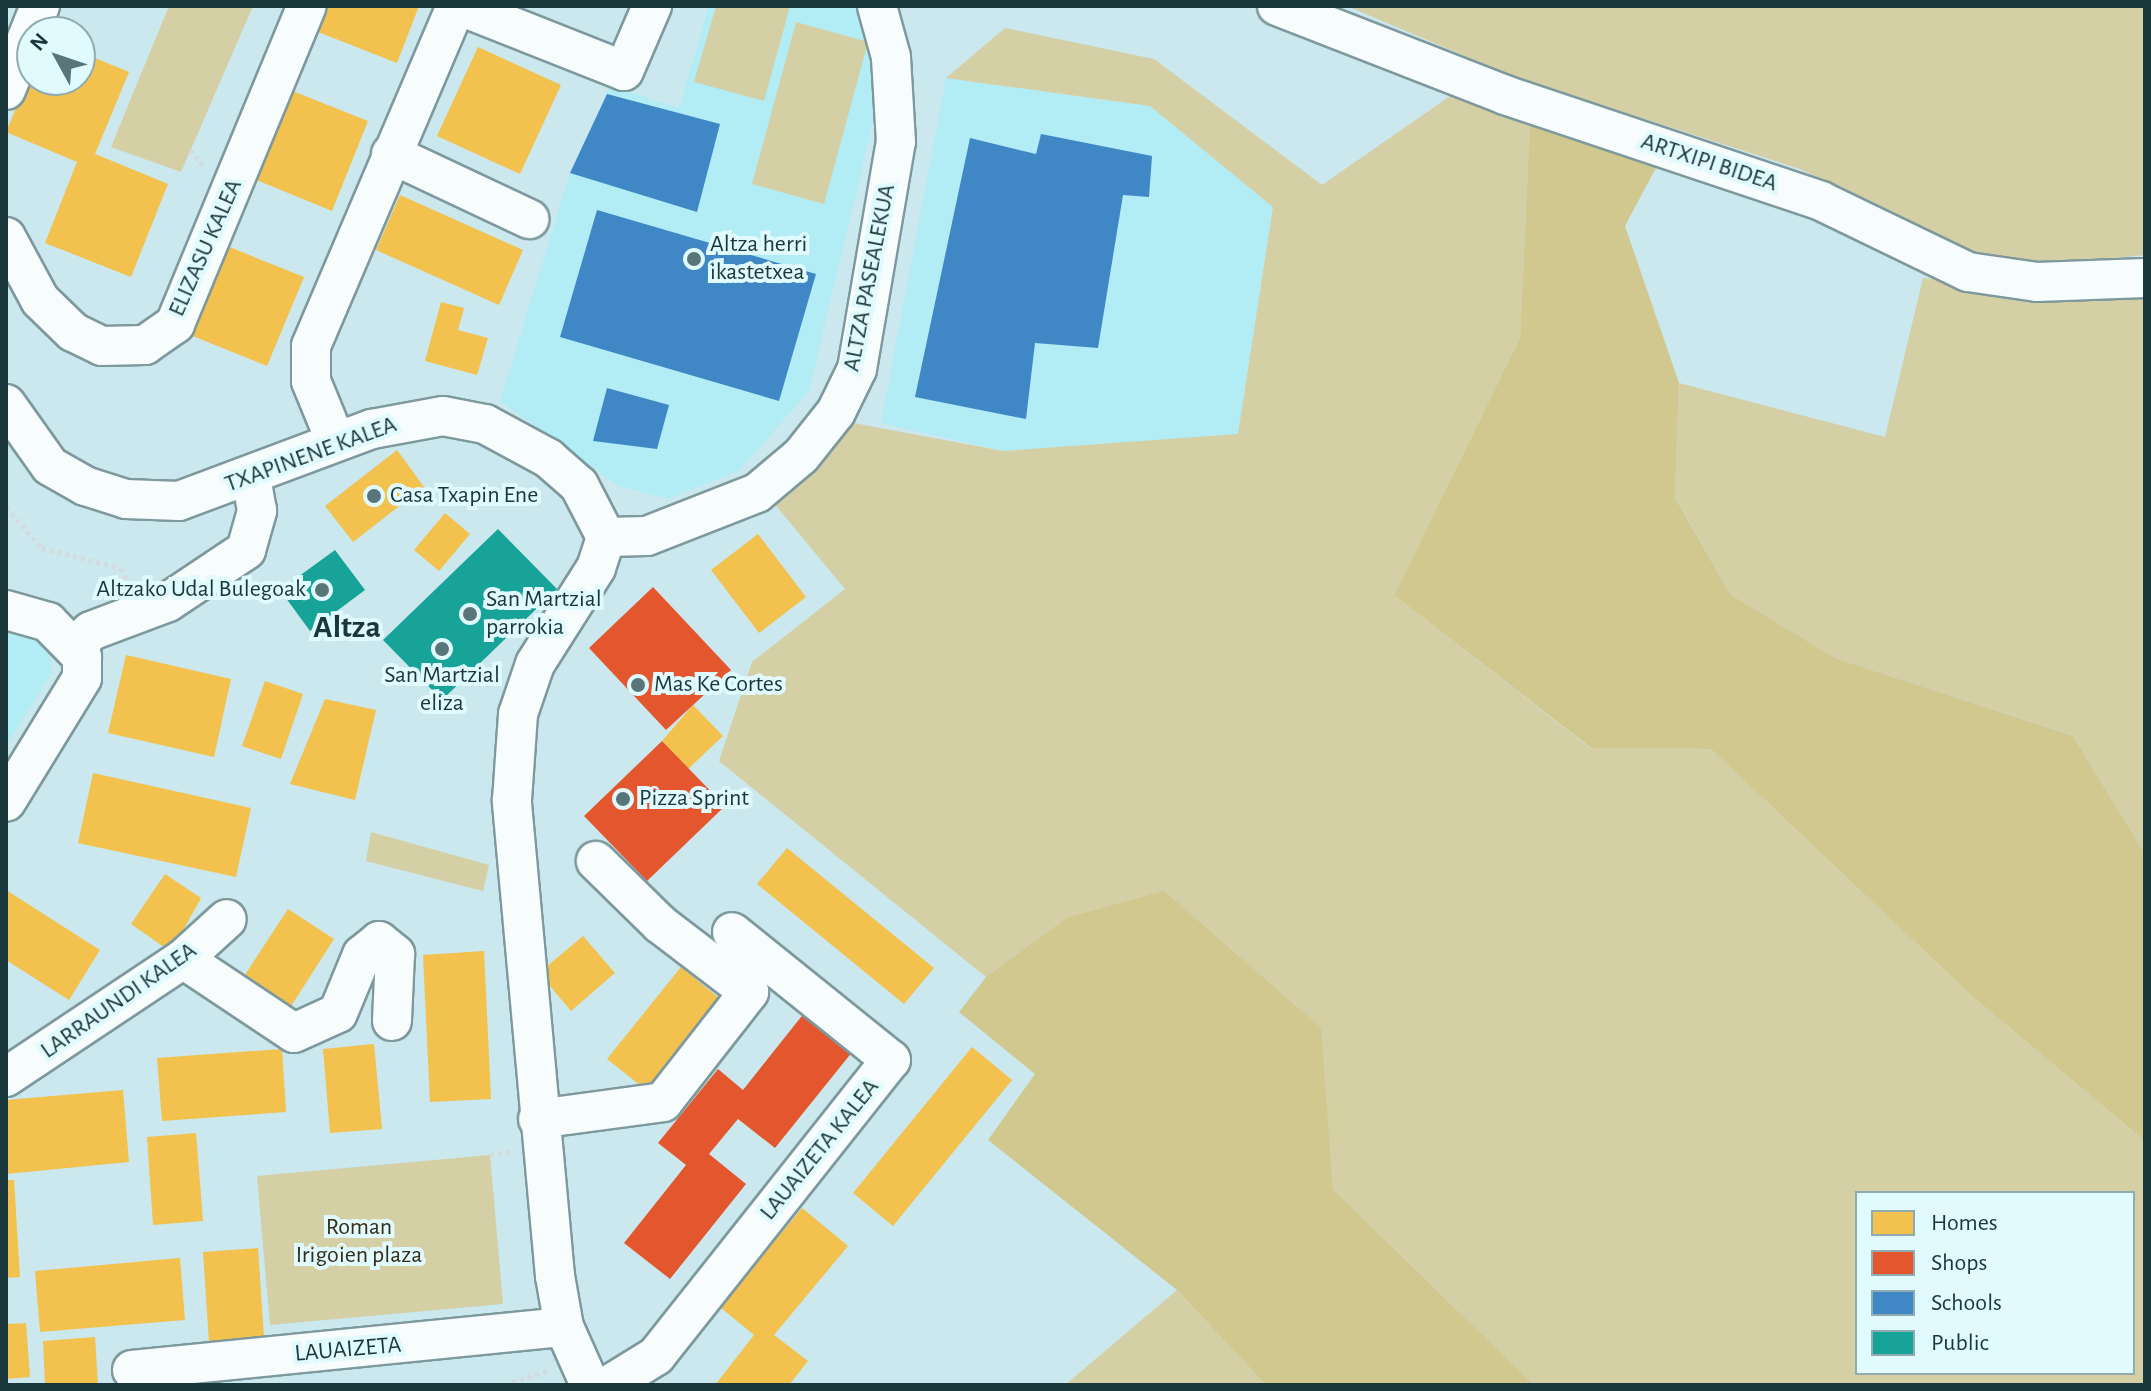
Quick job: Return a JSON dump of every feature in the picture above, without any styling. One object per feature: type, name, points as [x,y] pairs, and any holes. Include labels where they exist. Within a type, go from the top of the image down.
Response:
[{"type":"street","points":[[6,90],[40,6]]},
{"type":"street","name":"ELIZASU KALEA","points":[[6,237],[40,300],[73,332],[102,346],[145,345],[175,324],[307,6]]},
{"type":"street","points":[[336,442],[311,381],[311,346],[391,154],[458,6],[624,71],[652,6]]},
{"type":"street","name":"ALTZA PASEALEKUA","points":[[606,537],[647,536],[757,493],[801,456],[836,412],[857,369],[896,142],[891,57],[877,6]]},
{"type":"street","name":"ARTXIPI BIDEA","points":[[1277,6],[1505,95],[1821,201],[1968,272],[2037,282],[2145,278]]},
{"type":"street","points":[[391,154],[529,219]]},
{"type":"street","name":"TXAPINENE KALEA","points":[[6,404],[50,466],[126,499],[179,501],[251,478],[336,442],[432,417],[485,424],[548,458],[579,485],[606,537]]},
{"type":"street","points":[[78,644],[91,631],[168,602],[246,550],[257,511],[251,478]]},
{"type":"street","points":[[590,1385],[564,1327],[538,1119],[515,859],[518,714],[535,664],[596,568],[606,537]]},
{"type":"street","points":[[6,610],[48,622],[78,644],[82,678],[6,802]]},
{"type":"street","points":[[538,1119],[663,1102],[749,992],[660,924],[596,861]]},
{"type":"street","name":"LARRAUNDI KALEA","points":[[6,1077],[183,959],[227,919]]},
{"type":"street","name":"LAUAIZETA KALEA","points":[[609,1385],[656,1356],[891,1060],[732,932]]},
{"type":"street","points":[[183,959],[294,1033],[338,1013],[362,955],[379,941],[395,954],[392,1021]]},
{"type":"street","name":"LAUAIZETA","points":[[132,1370],[199,1374],[564,1327]]},
{"type":"path","points":[[6,507],[42,548],[121,568]]},
{"type":"path","points":[[490,1155],[517,1150]]},
{"type":"path","points":[[505,1385],[550,1370]]},
{"type":"shaded area","name":"Altza herri ikastetxea","points":[[709,6],[855,6],[873,48],[877,105],[809,391],[740,470],[668,499],[619,486],[500,401],[570,173],[610,86],[679,108]]},
{"type":"shaded area","points":[[946,78],[1150,106],[1273,207],[1238,435],[1003,451],[881,423]]},
{"type":"shaded area","points":[[1530,123],[1657,166],[1625,226],[1679,383],[1675,497],[1730,594],[1835,658],[2073,736],[2145,854],[2145,1141],[1973,997],[1711,749],[1591,748],[1394,595],[1520,338]]},
{"type":"shaded area","points":[[6,627],[35,634],[48,647],[52,672],[6,746]]},
{"type":"shaded area","points":[[1164,891],[1321,1028],[1333,1189],[1534,1385],[1266,1385],[1177,1290],[988,1140],[1035,1074],[959,1012],[986,977],[1066,918]]},
{"type":"green space","points":[[169,6],[253,6],[181,172],[111,147]]},
{"type":"green space","points":[[716,6],[790,6],[764,101],[694,82]]},
{"type":"green space","points":[[1347,6],[2145,6],[2145,255],[2056,264],[1970,251],[1800,169],[1512,76]]},
{"type":"green space","points":[[796,22],[868,42],[824,204],[752,184]]},
{"type":"green space","points":[[1005,28],[1154,59],[1322,185],[1456,92],[1530,123],[1520,338],[1394,595],[1590,748],[1711,749],[1973,997],[2145,1141],[2145,1385],[1534,1385],[1333,1189],[1320,1028],[1066,918],[986,977],[719,761],[752,662],[845,589],[773,502],[843,421],[1003,451],[1238,434],[1273,207],[1150,106],[946,78]]},
{"type":"green space","points":[[1923,278],[2090,297],[2145,287],[2145,854],[2073,736],[1835,658],[1730,594],[1675,496],[1679,383],[1885,437]]},
{"type":"green space","points":[[371,832],[489,865],[483,891],[366,861]]},
{"type":"green space","name":"Roman Irigoien plaza","points":[[490,1155],[503,1304],[270,1325],[257,1176]]},
{"type":"green space","points":[[1177,1290],[1266,1385],[1065,1385]]},
{"type":"building: Homes","points":[[317,6],[419,6],[397,63],[308,28]]},
{"type":"building: Homes","points":[[478,47],[561,85],[520,174],[437,136]]},
{"type":"building: Homes","points":[[96,59],[129,72],[95,154],[168,184],[131,277],[45,243],[77,162],[6,132],[21,96],[96,96]]},
{"type":"building: Homes","points":[[285,88],[368,121],[332,211],[249,177]]},
{"type":"building: Homes","points":[[400,195],[523,250],[499,305],[376,250]]},
{"type":"building: Homes","points":[[222,244],[304,277],[267,366],[185,333]]},
{"type":"building: Homes","points":[[441,302],[464,308],[458,330],[488,338],[477,375],[425,361]]},
{"type":"building: Homes","name":"Casa Txapin Ene","points":[[397,450],[424,487],[353,542],[325,506]]},
{"type":"building: Homes","points":[[445,513],[470,534],[439,571],[414,550]]},
{"type":"building: Homes","points":[[758,534],[806,597],[759,633],[711,570]]},
{"type":"building: Homes","points":[[126,655],[231,679],[214,757],[108,733]]},
{"type":"building: Homes","points":[[265,681],[303,694],[281,759],[242,746]]},
{"type":"building: Homes","points":[[325,699],[376,710],[355,800],[290,784]]},
{"type":"building: Homes","points":[[693,705],[723,736],[688,769],[662,741]]},
{"type":"building: Homes","points":[[93,773],[251,808],[236,877],[78,843]]},
{"type":"building: Homes","points":[[787,848],[934,968],[904,1004],[757,884]]},
{"type":"building: Homes","points":[[165,874],[201,898],[171,952],[131,924]]},
{"type":"building: Homes","points":[[6,890],[100,950],[69,1000],[6,960]]},
{"type":"building: Homes","points":[[288,909],[334,939],[286,1014],[239,984]]},
{"type":"building: Homes","points":[[583,936],[615,973],[571,1011],[539,973]]},
{"type":"building: Homes","points":[[484,951],[491,1099],[430,1102],[423,955]]},
{"type":"building: Homes","points":[[681,967],[719,998],[646,1090],[607,1059]]},
{"type":"building: Homes","points":[[374,1044],[382,1129],[330,1133],[323,1049]]},
{"type":"building: Homes","points":[[972,1047],[1012,1080],[893,1226],[853,1193]]},
{"type":"building: Homes","points":[[282,1049],[286,1112],[162,1121],[157,1058]]},
{"type":"building: Homes","points":[[123,1090],[129,1162],[6,1174],[6,1100]]},
{"type":"building: Homes","points":[[196,1133],[203,1221],[153,1225],[147,1137]]},
{"type":"building: Homes","points":[[6,1180],[14,1180],[20,1277],[6,1278]]},
{"type":"building: Homes","points":[[802,1208],[848,1246],[774,1335],[808,1361],[789,1385],[715,1385],[754,1335],[720,1307]]},
{"type":"building: Homes","points":[[258,1248],[264,1338],[209,1342],[203,1252]]},
{"type":"building: Homes","points":[[180,1258],[185,1320],[40,1332],[35,1271]]},
{"type":"building: Homes","points":[[26,1323],[30,1377],[6,1379],[6,1324]]},
{"type":"building: Homes","points":[[95,1337],[98,1385],[45,1385],[43,1341]]},
{"type":"building: Shops","points":[[653,587],[731,670],[666,730],[589,648]]},
{"type":"building: Shops","points":[[662,741],[725,806],[647,881],[584,816]]},
{"type":"building: Shops","points":[[805,1012],[853,1051],[775,1148],[738,1119],[709,1154],[746,1184],[670,1279],[624,1243],[686,1165],[658,1143],[718,1069],[743,1090]]},
{"type":"building: Schools","points":[[607,94],[720,124],[697,212],[570,173]]},
{"type":"building: Schools","points":[[1041,134],[1152,156],[1149,197],[1123,195],[1098,348],[1035,343],[1026,419],[915,397],[970,138],[1036,154]]},
{"type":"building: Schools","points":[[597,210],[816,274],[779,401],[560,337]]},
{"type":"building: Schools","points":[[607,388],[669,405],[657,449],[593,441]]},
{"type":"building: Public","name":"San Martzial parrokia","points":[[498,529],[557,589],[442,700],[383,640]]},
{"type":"building: Public","name":"Altzako Udal Bulegoak","points":[[335,550],[365,590],[310,631],[280,590]]},
{"type":"place","name":"Altza herri ikastetxea","points":[[694,259]]},
{"type":"place","name":"Casa Txapin Ene","points":[[374,496]]},
{"type":"place","name":"Altzako Udal Bulegoak","points":[[322,590]]},
{"type":"place","name":"San Martzial parrokia","points":[[470,614]]},
{"type":"place","name":"San Martzial eliza","points":[[442,649]]},
{"type":"place","name":"Mas Ke Cortes","points":[[638,685]]},
{"type":"place","name":"Pizza Sprint","points":[[623,799]]},
{"type":"district","name":"Altza","points":[[347,627]]}]
